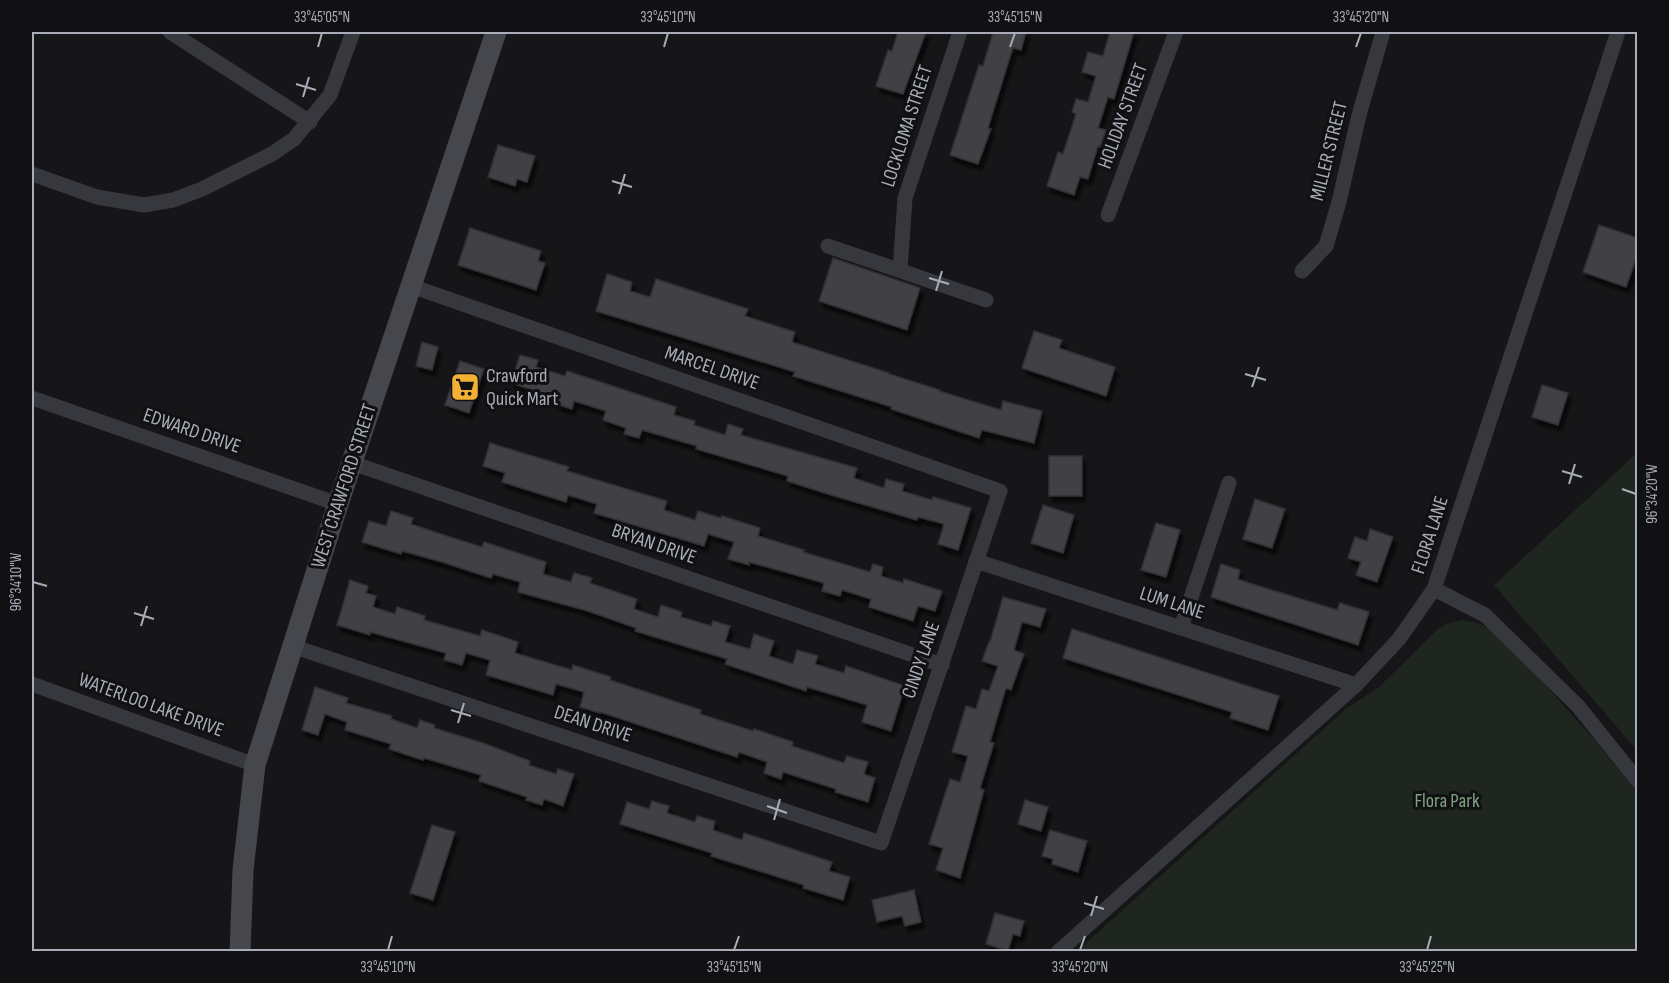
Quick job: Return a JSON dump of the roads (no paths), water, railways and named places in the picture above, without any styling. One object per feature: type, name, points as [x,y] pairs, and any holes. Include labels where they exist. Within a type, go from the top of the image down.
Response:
[{"type":"street","points":[[170,32],[310,122]]},
{"type":"street","points":[[32,174],[97,197],[144,205],[173,200],[202,189],[272,154],[294,139],[330,95],[353,32]]},
{"type":"street","name":"WEST CRAWFORD STREET","points":[[240,951],[243,870],[255,765],[338,504],[496,32]]},
{"type":"street","name":"LOCKLOMA STREET","points":[[900,270],[905,198],[960,32]]},
{"type":"street","name":"HOLIDAY STREET","points":[[1108,215],[1176,32]]},
{"type":"street","name":"MILLER STREET","points":[[1302,271],[1326,246],[1340,202],[1359,115],[1383,32]]},
{"type":"street","name":"FLORA LANE","points":[[1058,951],[1356,684],[1399,639],[1434,589],[1618,32]]},
{"type":"street","points":[[828,246],[987,300]]},
{"type":"street","name":"MARCEL DRIVE","points":[[411,286],[1000,490]]},
{"type":"street","name":"EDWARD DRIVE","points":[[32,398],[338,504]]},
{"type":"street","name":"BRYAN DRIVE","points":[[352,463],[942,665]]},
{"type":"street","points":[[1180,628],[1229,483]]},
{"type":"street","name":"CINDY LANE","points":[[881,843],[1000,490]]},
{"type":"street","name":"LUM LANE","points":[[976,561],[1356,684]]},
{"type":"street","points":[[1434,589],[1485,615],[1578,706],[1638,781]]},
{"type":"street","name":"DEAN DRIVE","points":[[292,646],[881,843]]},
{"type":"street","name":"WATERLOO LAKE DRIVE","points":[[32,684],[255,765]]},
{"type":"place","name":"Crawford Quick Mart","points":[[465,387]]},
{"type":"park label","name":"Flora Park","points":[[1447,801]]}]
